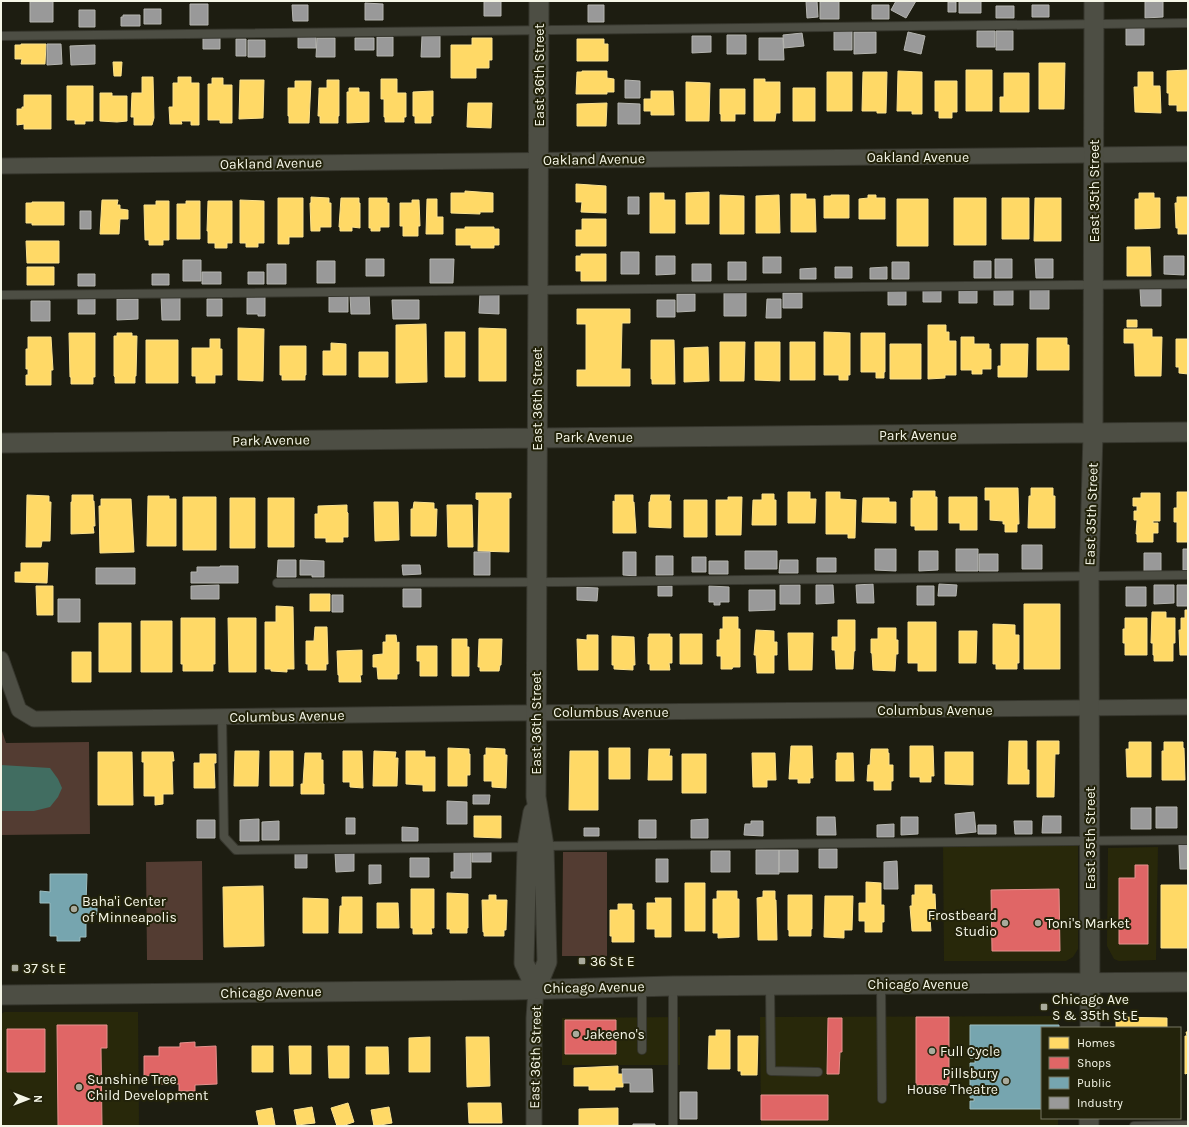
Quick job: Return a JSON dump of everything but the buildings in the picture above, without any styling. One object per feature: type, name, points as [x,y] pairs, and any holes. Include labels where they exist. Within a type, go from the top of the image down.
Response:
[{"type":"street","name":"East 36th Street","points":[[534,1126],[534,1018],[536,989],[547,962],[536,846],[539,1]]},
{"type":"street","name":"East 35th Street","points":[[1090,1027],[1089,577],[1093,434],[1095,155],[1094,1]]},
{"type":"street","name":"Oakland Avenue","points":[[1,166],[1188,154]]},
{"type":"street","name":"Park Avenue","points":[[1,443],[1188,432]]},
{"type":"street","name":"Columbus Avenue","points":[[1,658],[19,710],[34,719],[536,712],[1089,709],[1188,707]]},
{"type":"street","name":"Chicago Avenue","points":[[1,995],[536,989],[642,986],[1188,982]]},
{"type":"lane","points":[[1,36],[1188,22]]},
{"type":"lane","points":[[1,295],[1188,284]]},
{"type":"lane","points":[[277,583],[1188,576]]},
{"type":"lane","points":[[222,716],[224,837],[236,850],[1188,840]]},
{"type":"lane","points":[[881,984],[882,1099]]},
{"type":"lane","points":[[770,985],[771,1071],[818,1072]]},
{"type":"lane","points":[[642,986],[642,1050]]},
{"type":"lane","points":[[673,986],[673,1126]]},
{"type":"lane","points":[[1134,1126],[1188,1125]]},
{"type":"shaded area","points":[[1,728],[6,743],[89,742],[90,834],[1,835]]},
{"type":"shaded area","points":[[1078,842],[1078,949],[1073,957],[1066,961],[944,961],[943,843]]},
{"type":"shaded area","points":[[1158,847],[1156,960],[1119,961],[1114,959],[1107,946],[1108,848]]},
{"type":"shaded area","points":[[563,852],[607,852],[607,956],[562,956]]},
{"type":"shaded area","points":[[202,861],[203,960],[147,960],[146,862]]},
{"type":"shaded area","points":[[4,1012],[138,1012],[139,1126],[1,1126],[1,1014]]},
{"type":"shaded area","points":[[1058,1016],[1058,1027],[1041,1027],[1041,1119],[1058,1119],[1058,1126],[761,1126],[760,1017]]},
{"type":"shaded area","points":[[680,1017],[680,1065],[562,1065],[562,1018]]},
{"type":"water","points":[[1,765],[50,768],[58,779],[62,788],[58,797],[50,807],[34,811],[1,811]]},
{"type":"place","name":"Baha'i Center of Minneapolis","points":[[74,909]]},
{"type":"place","name":"Frostbeard Studio","points":[[1005,923]]},
{"type":"place","name":"Toni's Market","points":[[1038,923]]},
{"type":"place","name":"36 St E","points":[[582,961]]},
{"type":"place","name":"37 St E","points":[[15,968]]},
{"type":"place","name":"Chicago Ave S & 35th St E","points":[[1044,1007]]},
{"type":"place","name":"Jakeeno's","points":[[576,1034]]},
{"type":"place","name":"Full Cycle","points":[[932,1051]]},
{"type":"place","name":"Pillsbury House Theatre","points":[[1006,1081]]},
{"type":"place","name":"Sunshine Tree Child Development","points":[[79,1087]]}]
